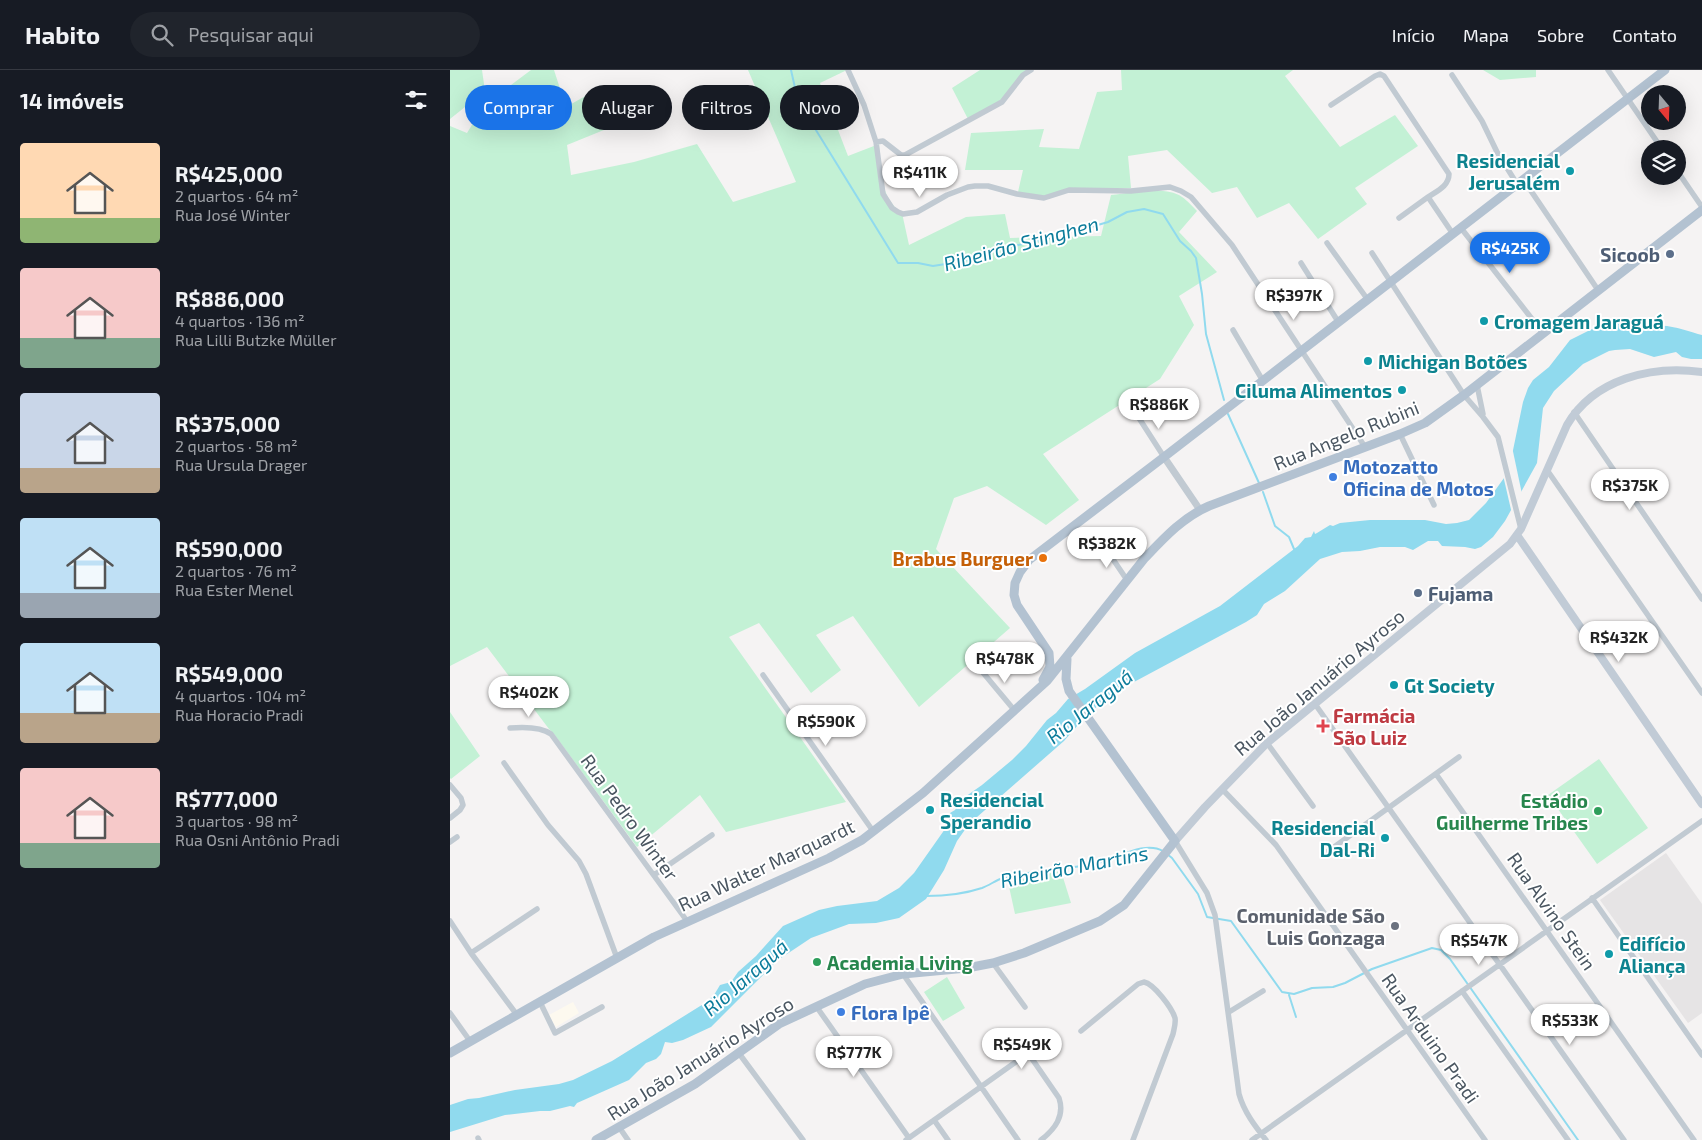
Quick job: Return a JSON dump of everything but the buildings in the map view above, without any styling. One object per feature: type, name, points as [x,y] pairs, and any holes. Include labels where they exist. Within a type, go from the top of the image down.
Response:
[{"type":"main road","points":[[1175,841],[1070,692],[1066,678],[1068,656],[1057,658],[1049,653],[1017,605],[1014,595],[1015,583],[1020,572],[1029,560],[1665,70]]},
{"type":"main road","name":"Rua Angelo Rubini","points":[[1261,487],[1425,423],[1477,385],[1702,209]]},
{"type":"main road","name":"Rua João Januário Ayroso","points":[[596,1140],[689,1088],[779,1024],[865,984],[903,974],[967,968],[993,963],[1024,953],[1113,914],[1136,891],[1175,841],[1267,743],[1494,558],[1519,532],[1574,412],[1588,399],[1602,389],[1626,377],[1670,370],[1702,372]]},
{"type":"main road","name":"Rua Walter Marquardt","points":[[450,1052],[654,937],[849,848],[923,794],[1037,691],[1052,676],[1127,580],[1160,543],[1187,519],[1200,510],[1261,487]]},
{"type":"main road","points":[[1519,532],[1702,804]]},
{"type":"main road","points":[[1037,691],[1049,670],[1049,653]]},
{"type":"street","points":[[848,70],[864,105],[876,142],[883,194],[892,208],[903,214],[917,212],[968,187],[988,186],[1044,198],[1069,190],[1130,191],[1170,187],[1191,197],[1232,245],[1365,447]]},
{"type":"street","points":[[876,142],[883,141],[901,155],[905,155],[1002,102],[1023,75],[1031,70]]},
{"type":"street","points":[[1608,70],[1656,140]]},
{"type":"street","points":[[1331,104],[1375,76],[1380,74],[1384,76],[1449,174],[1447,184],[1398,218]]},
{"type":"street","points":[[1452,75],[1482,121],[1497,152],[1598,290]]},
{"type":"street","points":[[1686,184],[1702,209]]},
{"type":"street","points":[[1428,197],[1543,333]]},
{"type":"street","points":[[1327,243],[1368,300]]},
{"type":"street","points":[[1372,253],[1464,395],[1495,431],[1500,442],[1518,515],[1519,532]]},
{"type":"street","points":[[1301,263],[1339,323]]},
{"type":"street","points":[[1233,330],[1263,381]]},
{"type":"street","points":[[1477,385],[1483,416]]},
{"type":"street","points":[[1574,412],[1702,599]]},
{"type":"street","points":[[1137,414],[1200,510]]},
{"type":"street","points":[[1400,434],[1434,505]]},
{"type":"street","points":[[1547,470],[1702,693]]},
{"type":"street","points":[[1104,546],[1127,580]]},
{"type":"street","points":[[980,669],[1015,711]]},
{"type":"street","points":[[763,675],[873,831]]},
{"type":"street","points":[[1315,704],[1624,1140]]},
{"type":"street","name":"Rua Pedro Winter","points":[[510,728],[523,727],[547,731],[551,734],[687,921]]},
{"type":"street","points":[[1267,743],[1313,806]]},
{"type":"street","points":[[1323,856],[1459,757]]},
{"type":"street","points":[[504,763],[548,825],[579,861],[586,874],[617,958]]},
{"type":"street","name":"Rua Alvino Stein","points":[[1436,774],[1694,1140]]},
{"type":"street","points":[[450,785],[463,802],[460,810],[450,818]]},
{"type":"street","name":"Rua Arduino Pradi","points":[[1222,789],[1276,845],[1485,1140]]},
{"type":"street","points":[[1252,1140],[1702,821]]},
{"type":"street","points":[[654,875],[712,835]]},
{"type":"street","points":[[450,842],[457,838]]},
{"type":"street","points":[[1175,841],[1208,893],[1215,915],[1242,1104],[1266,1140]]},
{"type":"street","points":[[1592,898],[1702,1055]]},
{"type":"street","points":[[472,954],[537,909]]},
{"type":"street","points":[[450,921],[517,1015]]},
{"type":"street","points":[[993,963],[1025,1008]]},
{"type":"street","points":[[903,974],[980,1088],[1018,1140]]},
{"type":"street","points":[[1081,1031],[1138,984],[1144,982],[1154,986],[1174,1016],[1173,1034],[1133,1140]]},
{"type":"street","points":[[1467,988],[1568,1140]]},
{"type":"street","points":[[1229,1012],[1263,991]]},
{"type":"street","points":[[540,1002],[555,1033],[602,1008]]},
{"type":"street","points":[[816,1006],[908,1139],[1051,1037]]},
{"type":"street","points":[[450,1013],[470,1041]]},
{"type":"street","points":[[738,1052],[803,1140]]},
{"type":"street","points":[[1028,1053],[1059,1098],[1061,1104],[1059,1120],[1040,1140]]},
{"type":"street","points":[[934,1120],[948,1140]]},
{"type":"street","points":[[619,1127],[628,1140]]},
{"type":"shaded area","points":[[1666,853],[1702,904],[1702,1013],[1688,1023],[1600,900]]},
{"type":"shaded area","points":[[573,1002],[579,1013],[556,1027],[549,1015]]},
{"type":"green space","points":[[450,70],[482,70],[484,85],[465,85],[465,107],[450,119]]},
{"type":"green space","points":[[531,70],[554,70],[559,85],[511,85]]},
{"type":"green space","points":[[748,70],[847,70],[820,83],[821,85],[780,85],[780,130],[838,130],[848,156],[879,144],[881,173],[885,191],[894,206],[902,213],[909,245],[966,217],[1005,214],[1010,238],[1101,236],[1111,195],[1136,192],[1171,192],[1182,197],[1197,211],[1179,232],[1217,272],[1179,296],[1194,325],[1160,379],[1043,454],[1079,500],[1046,525],[987,486],[954,498],[936,549],[1010,628],[919,707],[853,616],[816,635],[841,670],[811,693],[759,623],[729,637],[846,802],[726,832],[700,795],[637,847],[487,647],[450,666],[450,126],[467,133],[469,130],[572,130],[572,104],[582,98],[582,130],[604,130],[567,145],[571,175],[634,162],[697,144],[733,202],[796,182],[770,121],[770,85],[754,85]]},
{"type":"green space","points":[[980,70],[1027,70],[1001,100],[968,119],[952,88]]},
{"type":"green space","points":[[1121,70],[1293,70],[1285,76],[1340,147],[1395,115],[1418,146],[1355,188],[1367,204],[1318,239],[1289,203],[1257,218],[1237,187],[1212,193],[1167,150],[1128,156],[1131,188],[1083,188],[1044,196],[1018,192],[1023,170],[965,170],[971,133],[1044,129],[1039,147],[1079,149],[1097,92],[1122,90]]},
{"type":"green space","points":[[1483,70],[1536,70],[1536,77],[1500,80]]},
{"type":"green space","points":[[450,712],[480,756],[451,779],[450,778]]},
{"type":"green space","name":"Estádio Guilherme Tribes","points":[[1599,759],[1648,828],[1597,864],[1548,795]]},
{"type":"green space","points":[[1061,871],[1071,903],[1015,914],[1008,882]]},
{"type":"green space","points":[[947,977],[965,1008],[943,1021],[924,992]]},
{"type":"water","name":"Rio Jaraguá","points":[[1620,323],[1648,323],[1649,325],[1653,323],[1653,328],[1669,326],[1702,335],[1702,359],[1682,357],[1676,352],[1654,357],[1630,349],[1609,351],[1583,364],[1554,391],[1543,408],[1537,463],[1505,521],[1493,537],[1481,547],[1475,549],[1442,546],[1438,541],[1428,541],[1413,550],[1405,547],[1380,547],[1342,552],[1320,559],[1285,591],[1264,604],[1257,615],[1108,697],[1085,717],[1064,741],[969,824],[957,841],[944,870],[926,899],[899,918],[876,923],[849,924],[811,938],[778,960],[711,1027],[683,1040],[672,1043],[665,1042],[661,1054],[656,1059],[646,1063],[629,1080],[577,1103],[574,1107],[505,1115],[450,1132],[450,1105],[468,1099],[573,1080],[612,1061],[705,1003],[714,995],[720,985],[731,982],[738,972],[756,956],[783,926],[819,910],[877,901],[899,888],[914,873],[945,829],[950,813],[955,810],[962,799],[1012,760],[1068,699],[1135,653],[1220,606],[1298,546],[1305,538],[1311,537],[1314,531],[1315,534],[1330,525],[1370,520],[1425,520],[1446,524],[1469,520],[1486,503],[1504,478],[1512,455],[1523,402],[1533,380],[1549,367],[1570,340],[1596,327]]},
{"type":"pier","points":[[1511,442],[1522,494],[1512,514],[1503,475]]},
{"type":"waterway","name":"Ribeirão Stinghen","points":[[791,70],[798,101],[898,263],[918,263],[933,266],[964,261],[1000,249],[1047,239],[1057,235],[1063,229],[1091,227],[1108,222],[1127,212],[1144,209],[1163,214],[1180,241],[1196,258],[1206,334],[1224,400]]},
{"type":"waterway","name":"Ribeirão Stinghen","points":[[1228,414],[1259,483]]},
{"type":"waterway","name":"Ribeirão Stinghen","points":[[1263,492],[1275,526],[1289,537],[1294,549]]},
{"type":"waterway","name":"Ribeirão Martins","points":[[926,896],[961,893],[982,888],[1003,878],[1093,864],[1139,849],[1156,848],[1163,851]]},
{"type":"waterway","name":"Ribeirão Martins","points":[[1167,854],[1172,858],[1198,894],[1207,917],[1231,921],[1282,992],[1294,994],[1312,988],[1333,987],[1372,969],[1432,948],[1441,950],[1450,959],[1578,1140]]},
{"type":"waterway","points":[[1289,995],[1296,1017]]},
{"type":"place","name":"Residencial Jerusalém","points":[[1570,171]]},
{"type":"place","name":"Sicoob","points":[[1670,254]]},
{"type":"place","name":"Cromagem Jaraguá","points":[[1484,321]]},
{"type":"place","name":"Michigan Botões","points":[[1368,361]]},
{"type":"place","name":"Ciluma Alimentos","points":[[1402,390]]},
{"type":"place","name":"Motozatto Oficina de Motos","points":[[1333,477]]},
{"type":"place","name":"Brabus Burguer","points":[[1043,558]]},
{"type":"place","name":"Fujama","points":[[1418,593]]},
{"type":"place","name":"Gt Society","points":[[1394,685]]},
{"type":"place","name":"Farmácia São Luiz","points":[[1323,726]]},
{"type":"place","name":"Residencial Sperandio","points":[[930,810]]},
{"type":"place","name":"Estádio Guilherme Tribes","points":[[1598,811]]},
{"type":"place","name":"Residencial Dal-Ri","points":[[1385,838]]},
{"type":"place","name":"Comunidade São Luis Gonzaga","points":[[1395,926]]},
{"type":"place","name":"Edifício Aliança","points":[[1609,954]]},
{"type":"place","name":"Academia Living","points":[[817,962]]},
{"type":"place","name":"Flora Ipê","points":[[841,1012]]}]
